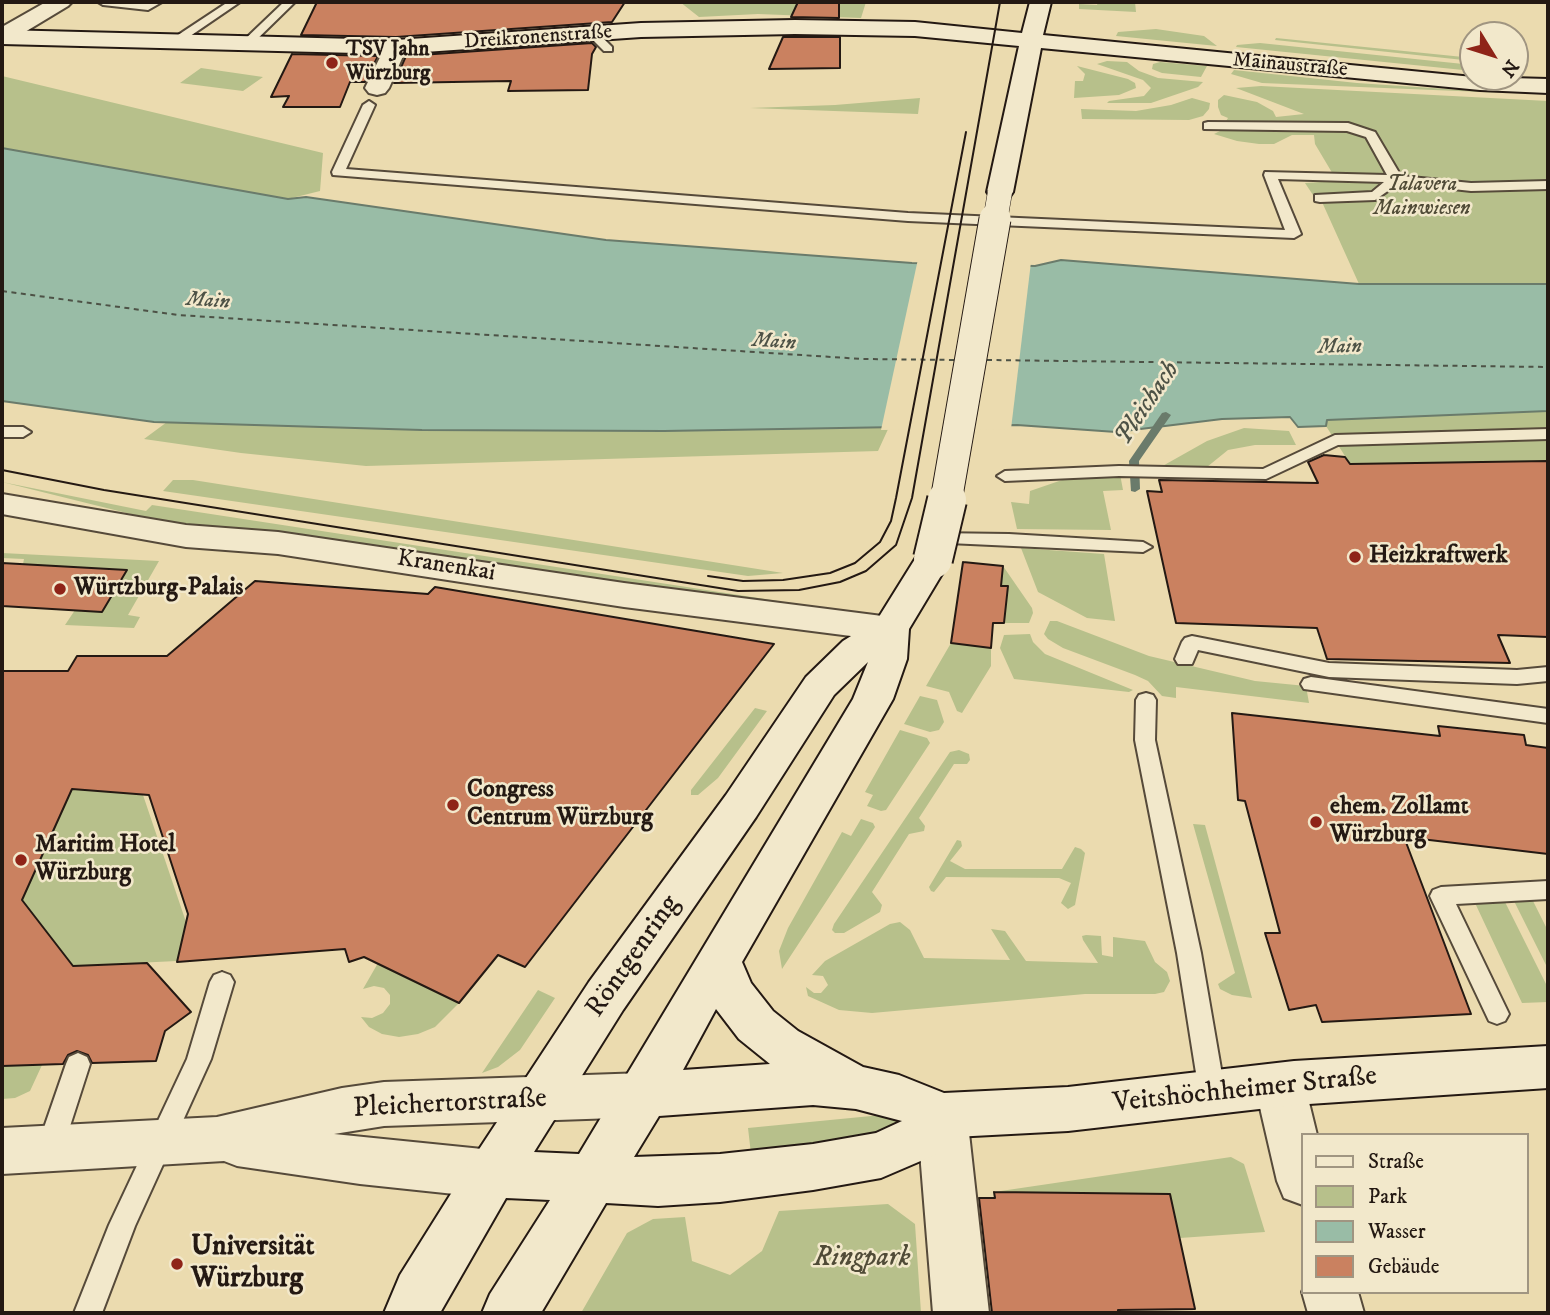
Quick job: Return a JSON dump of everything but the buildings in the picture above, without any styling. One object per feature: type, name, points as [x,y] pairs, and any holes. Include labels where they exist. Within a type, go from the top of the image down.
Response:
[{"type":"main road","points":[[2,37],[61,2]]},
{"type":"main road","name":"Röntgenring","points":[[510,1313],[643,1095],[718,960],[880,686],[888,659],[890,629],[929,549],[941,533],[1015,110],[1041,2]]},
{"type":"main road","name":"Dreikronenstraße","points":[[2,37],[396,47],[601,42],[794,27],[961,32],[1030,51]]},
{"type":"main road","points":[[373,97],[396,47]]},
{"type":"main road","name":"Mainaustraße","points":[[1030,51],[1548,86]]},
{"type":"main road","name":"Kranenkai","points":[[2,504],[186,536],[278,543],[624,595],[890,629]]},
{"type":"main road","name":"Röntgenring","points":[[412,1313],[420,1294],[538,1100],[606,996],[741,806],[820,686],[857,650],[890,629]]},
{"type":"main road","points":[[718,960],[732,994],[756,1025],[781,1046],[813,1066],[856,1087]]},
{"type":"main road","name":"Veitshöchheimer Straße","points":[[643,1095],[771,1084],[856,1087],[899,1097],[942,1115],[1068,1109],[1280,1086],[1548,1067]]},
{"type":"main road","points":[[1280,1086],[1302,1177]]},
{"type":"main road","name":"Pleichertorstraße","points":[[26,1149],[217,1140],[342,1110],[384,1104],[643,1095]]},
{"type":"main road","points":[[492,1174],[658,1182],[720,1178],[881,1155],[919,1139],[942,1115]]},
{"type":"main road","points":[[942,1115],[961,1313]]},
{"type":"main road","name":"Pleichertorstraße","points":[[217,1140],[360,1161],[492,1174]]},
{"type":"main road","points":[[1331,1294],[1336,1313]]},
{"type":"lane","points":[[103,2],[148,7],[157,2]]},
{"type":"lane","points":[[246,45],[290,2]]},
{"type":"lane","points":[[173,43],[237,6]]},
{"type":"lane","points":[[201,44],[237,6]]},
{"type":"lane","points":[[373,97],[338,172],[917,218],[1294,234],[1270,176],[1396,179],[1471,187],[1548,185]]},
{"type":"lane","points":[[1296,114],[1315,129]]},
{"type":"lane","points":[[1208,126],[1315,129],[1348,127],[1371,135],[1396,179]]},
{"type":"lane","points":[[1320,198],[1375,196],[1396,179]]},
{"type":"lane","points":[[2,432],[23,432]]},
{"type":"lane","points":[[1005,476],[1119,471],[1266,474],[1335,440],[1548,434]]},
{"type":"lane","points":[[929,549],[1009,539],[1143,547]]},
{"type":"lane","points":[[1185,659],[1192,642],[1329,670],[1517,677],[1548,674]]},
{"type":"lane","points":[[1311,684],[1548,716]]},
{"type":"lane","points":[[1146,700],[1145,740],[1189,954],[1212,1092]]},
{"type":"lane","points":[[1497,1014],[1441,895],[1548,890]]},
{"type":"lane","points":[[88,1313],[122,1225],[199,1059],[222,982]]},
{"type":"lane","points":[[26,1149],[78,1064]]},
{"type":"green space","points":[[680,2],[866,2],[861,18],[758,14],[699,17]]},
{"type":"green space","points":[[1098,2],[1135,2],[1136,12],[1079,9],[1079,4],[1097,5]]},
{"type":"green space","points":[[1156,29],[1204,36],[1217,46],[1116,36],[1118,32]]},
{"type":"green space","points":[[1275,40],[1459,57],[1459,60]]},
{"type":"green space","points":[[1260,43],[1459,64],[1459,70],[1236,47]]},
{"type":"green space","points":[[1107,61],[1127,62],[1139,71],[1158,78],[1203,82],[1198,87],[1151,103],[1107,103],[1144,96],[1151,88],[1143,80],[1097,64]]},
{"type":"green space","points":[[1160,62],[1207,66],[1201,77],[1162,73],[1152,69],[1153,64]]},
{"type":"green space","points":[[1077,66],[1128,79],[1135,83],[1136,88],[1119,95],[1074,98],[1075,81],[1083,81],[1085,74]]},
{"type":"green space","points":[[201,68],[263,77],[243,91],[180,83]]},
{"type":"green space","points":[[1234,70],[1357,83],[1507,93],[1262,83],[1231,74]]},
{"type":"green space","points":[[2,76],[323,153],[320,191],[288,199],[2,148]]},
{"type":"green space","name":"Talavera Mainwiesen","points":[[1261,86],[1548,101],[1548,284],[1359,284],[1322,202],[1317,201],[1305,183],[1337,181],[1315,144],[1314,135],[1292,135],[1274,144],[1259,144],[1214,134],[1220,131],[1228,118],[1221,115],[1218,107],[1218,100],[1224,95],[1257,102],[1273,111],[1276,117],[1304,114],[1236,88]]},
{"type":"green space","points":[[920,98],[918,114],[750,108],[835,105]]},
{"type":"green space","points":[[1192,98],[1210,103],[1203,116],[1189,120],[1082,119],[1081,109],[1136,111]]},
{"type":"green space","points":[[1548,411],[1548,461],[1350,464],[1326,426],[1327,420]]},
{"type":"green space","points":[[167,422],[422,430],[664,431],[889,427],[878,451],[366,466],[241,453],[144,439]]},
{"type":"green space","points":[[1244,428],[1289,431],[1296,445],[1255,445],[1228,450],[1207,467],[1159,468],[1207,441]]},
{"type":"green space","points":[[1120,474],[1123,490],[1103,491],[1111,530],[1017,529],[1011,502],[1029,504],[1030,491],[1065,479]]},
{"type":"green space","points":[[173,480],[193,480],[783,573],[748,576],[163,491]]},
{"type":"green space","points":[[2,482],[146,511],[152,505],[778,601],[717,602],[260,529],[183,527]]},
{"type":"green space","points":[[1021,548],[1104,554],[1115,621],[1087,618],[1038,592]]},
{"type":"green space","points":[[2,553],[159,561],[128,615],[140,617],[134,628],[65,625],[75,610],[102,611],[127,570],[23,564],[24,559],[2,558]]},
{"type":"green space","points":[[1003,566],[1032,608],[1029,623],[1004,623],[1008,587],[1001,586]]},
{"type":"green space","points":[[1050,621],[1057,621],[1149,656],[1255,681],[1306,686],[1309,703],[1176,687],[1176,698],[1162,696],[1148,681],[1063,648],[1048,639],[1044,634]]},
{"type":"green space","points":[[1030,634],[1033,642],[1045,654],[1133,690],[1129,692],[1014,679],[1000,648],[1004,635]]},
{"type":"green space","points":[[951,643],[991,648],[991,666],[962,713],[957,711],[949,692],[926,686]]},
{"type":"green space","points":[[920,696],[937,700],[944,722],[939,730],[930,732],[904,724]]},
{"type":"green space","points":[[755,708],[767,711],[718,778],[698,795],[691,795],[691,790]]},
{"type":"green space","points":[[900,730],[927,738],[930,743],[886,810],[881,811],[867,806],[873,795],[865,792]]},
{"type":"green space","points":[[959,750],[969,754],[970,760],[967,764],[954,764],[919,818],[925,826],[924,831],[909,834],[872,892],[882,905],[880,912],[844,933],[835,933],[832,930],[834,924],[950,752]]},
{"type":"green space","points":[[72,789],[143,795],[186,922],[177,961],[73,966],[22,900]]},
{"type":"green space","points":[[861,819],[873,823],[875,827],[782,969],[779,951],[788,928],[842,832],[851,836]]},
{"type":"green space","points":[[1193,824],[1205,825],[1252,998],[1232,995],[1220,989],[1218,984],[1235,973]]},
{"type":"green space","points":[[957,840],[961,841],[962,846],[950,861],[965,869],[1062,869],[1075,847],[1081,849],[1085,853],[1075,905],[1068,909],[1061,903],[1071,883],[1059,878],[946,877],[934,892],[931,891],[929,887]]},
{"type":"green space","points":[[1514,901],[1533,901],[1548,931],[1548,969]]},
{"type":"green space","points":[[1505,902],[1548,988],[1548,1002],[1522,1003],[1475,903]]},
{"type":"green space","points":[[900,922],[910,930],[924,958],[1010,960],[991,929],[1005,931],[1026,961],[1098,963],[1083,940],[1082,936],[1086,935],[1101,936],[1102,955],[1113,957],[1113,937],[1145,941],[1155,962],[1167,972],[1170,981],[1164,992],[1155,994],[1085,994],[872,1013],[839,1010],[808,996],[806,987],[814,993],[821,993],[828,985],[823,976],[812,975],[825,961],[890,924]]},
{"type":"green space","points":[[378,963],[459,1003],[435,1027],[418,1034],[399,1037],[382,1034],[369,1027],[361,1017],[372,1018],[383,1013],[390,1004],[390,995],[384,988],[374,986],[363,989]]},
{"type":"green space","points":[[538,990],[555,998],[520,1050],[498,1067],[482,1073]]},
{"type":"green space","points":[[42,1065],[30,1091],[15,1098],[2,1099],[2,1066]]},
{"type":"green space","points":[[902,1113],[919,1128],[751,1154],[748,1128]]},
{"type":"green space","points":[[1231,1157],[1244,1164],[1265,1232],[1180,1238],[994,1192]]},
{"type":"green space","name":"Ringpark","points":[[888,1204],[915,1224],[921,1313],[581,1313],[627,1233],[653,1219],[685,1217],[692,1261],[730,1275],[762,1251],[779,1211]]},
{"type":"water","name":"Main","points":[[2,148],[288,199],[306,197],[606,240],[912,263],[1035,266],[1061,260],[1359,284],[1548,284],[1548,411],[1327,420],[1326,426],[1298,427],[1290,417],[1222,419],[1116,432],[1017,425],[664,431],[422,430],[154,422],[2,401]]},
{"type":"pier","points":[[918,259],[1031,262],[1011,429],[881,430]]},
{"type":"waterway","name":"Pleichach","points":[[1135,489],[1134,461],[1166,415]]},
{"type":"ferry route","points":[[2,291],[178,315],[863,359],[957,360]]},
{"type":"ferry route","points":[[987,360],[1548,367]]},
{"type":"tram line","points":[[2,470],[104,490],[738,591],[799,590],[840,582],[866,571],[896,545],[912,498],[1000,2]]},
{"type":"tram line","points":[[708,576],[743,581],[783,580],[830,573],[855,563],[880,542],[891,521],[896,498],[966,132]]},
{"type":"place","name":"TSV Jahn Würzburg","points":[[332,63]]},
{"type":"place","name":"Heizkraftwerk","points":[[1355,557]]},
{"type":"place","name":"Würtzburg-Palais","points":[[60,589]]},
{"type":"place","name":"Congress Centrum Würzburg","points":[[453,805]]},
{"type":"place","name":"ehem. Zollamt Würzburg","points":[[1316,822]]},
{"type":"place","name":"Maritim Hotel Würzburg","points":[[21,860]]},
{"type":"place","name":"Universität Würzburg","points":[[177,1264]]}]
